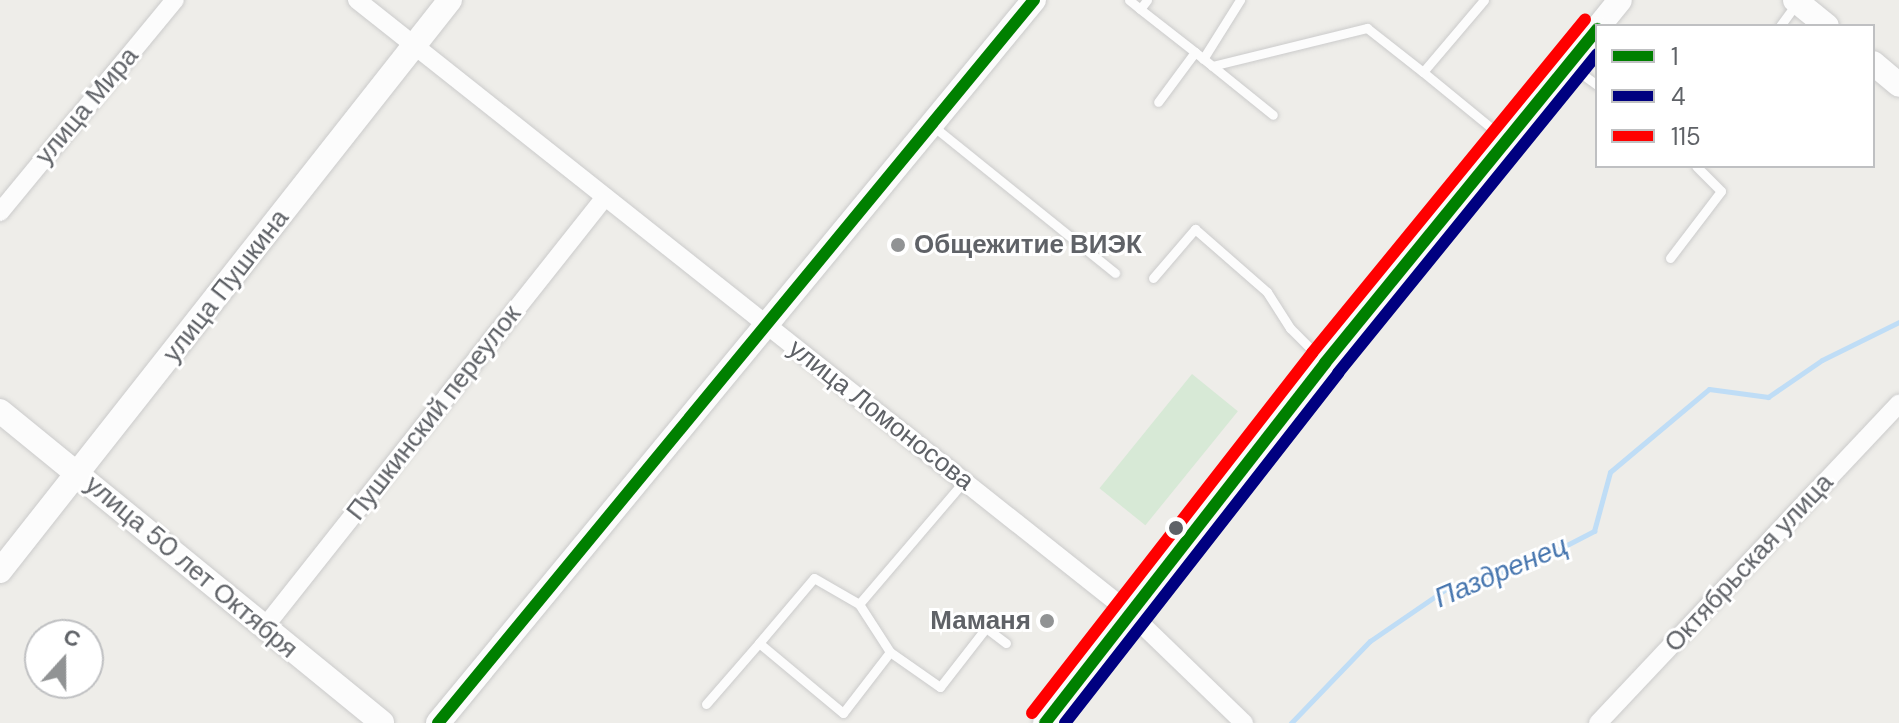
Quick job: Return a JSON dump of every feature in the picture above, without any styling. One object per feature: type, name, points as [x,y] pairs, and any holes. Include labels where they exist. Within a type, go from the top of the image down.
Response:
[{"type":"main road","name":"улица Пушкина","points":[[0,571],[450,0]]},
{"type":"main road","points":[[438,723],[768,327],[1034,0]]},
{"type":"main road","points":[[1601,24],[1620,0]]},
{"type":"main road","points":[[1796,1],[1825,24]]},
{"type":"main road","points":[[1045,723],[1325,363],[1595,32]]},
{"type":"main road","points":[[1875,65],[1899,85]]},
{"type":"main road","name":"улица 50 лет Октября","points":[[0,411],[263,629],[382,723]]},
{"type":"street","name":"улица Мира","points":[[0,212],[175,0]]},
{"type":"street","name":"улица Ломоносова","points":[[357,0],[1129,612],[1244,723]]},
{"type":"street","name":"Пушкинский переулок","points":[[263,629],[605,197]]},
{"type":"street","name":"Октябрьская улица","points":[[1598,723],[1899,404]]},
{"type":"lane","points":[[1129,0],[1273,115]]},
{"type":"lane","points":[[1140,9],[1147,0]]},
{"type":"lane","points":[[1158,102],[1199,56],[1240,0]]},
{"type":"lane","points":[[1423,72],[1484,0]]},
{"type":"lane","points":[[1781,24],[1796,1]]},
{"type":"lane","points":[[1212,66],[1367,28],[1508,141]]},
{"type":"lane","points":[[1569,64],[1595,84]]},
{"type":"lane","points":[[933,126],[1115,273]]},
{"type":"lane","points":[[1670,258],[1721,191],[1698,168]]},
{"type":"lane","points":[[1153,278],[1195,229],[1267,292],[1290,328],[1325,363]]},
{"type":"lane","points":[[859,604],[965,480]]},
{"type":"lane","points":[[706,704],[814,578],[859,604],[890,652],[940,687],[986,628],[1006,643]]},
{"type":"lane","points":[[759,643],[843,713],[890,652]]},
{"type":"green space","points":[[1192,374],[1238,411],[1145,525],[1099,488]]},
{"type":"waterway","name":"Паздренец","points":[[1291,723],[1370,641],[1446,589],[1534,562],[1594,531],[1610,472],[1709,389],[1768,397],[1822,360],[1899,322]]},
{"type":"transit line","name":"1","points":[[438,723],[1034,0]]},
{"type":"transit line","name":"115","points":[[1032,713],[1312,353],[1585,19]]},
{"type":"transit line","name":"1","points":[[1045,723],[1325,363],[1595,31]]},
{"type":"transit line","name":"4","points":[[1065,723],[1338,373],[1595,56]]},
{"type":"place","name":"Общежитие ВИЭК","points":[[898,245]]},
{"type":"place","name":"Маманя","points":[[1047,621]]}]
